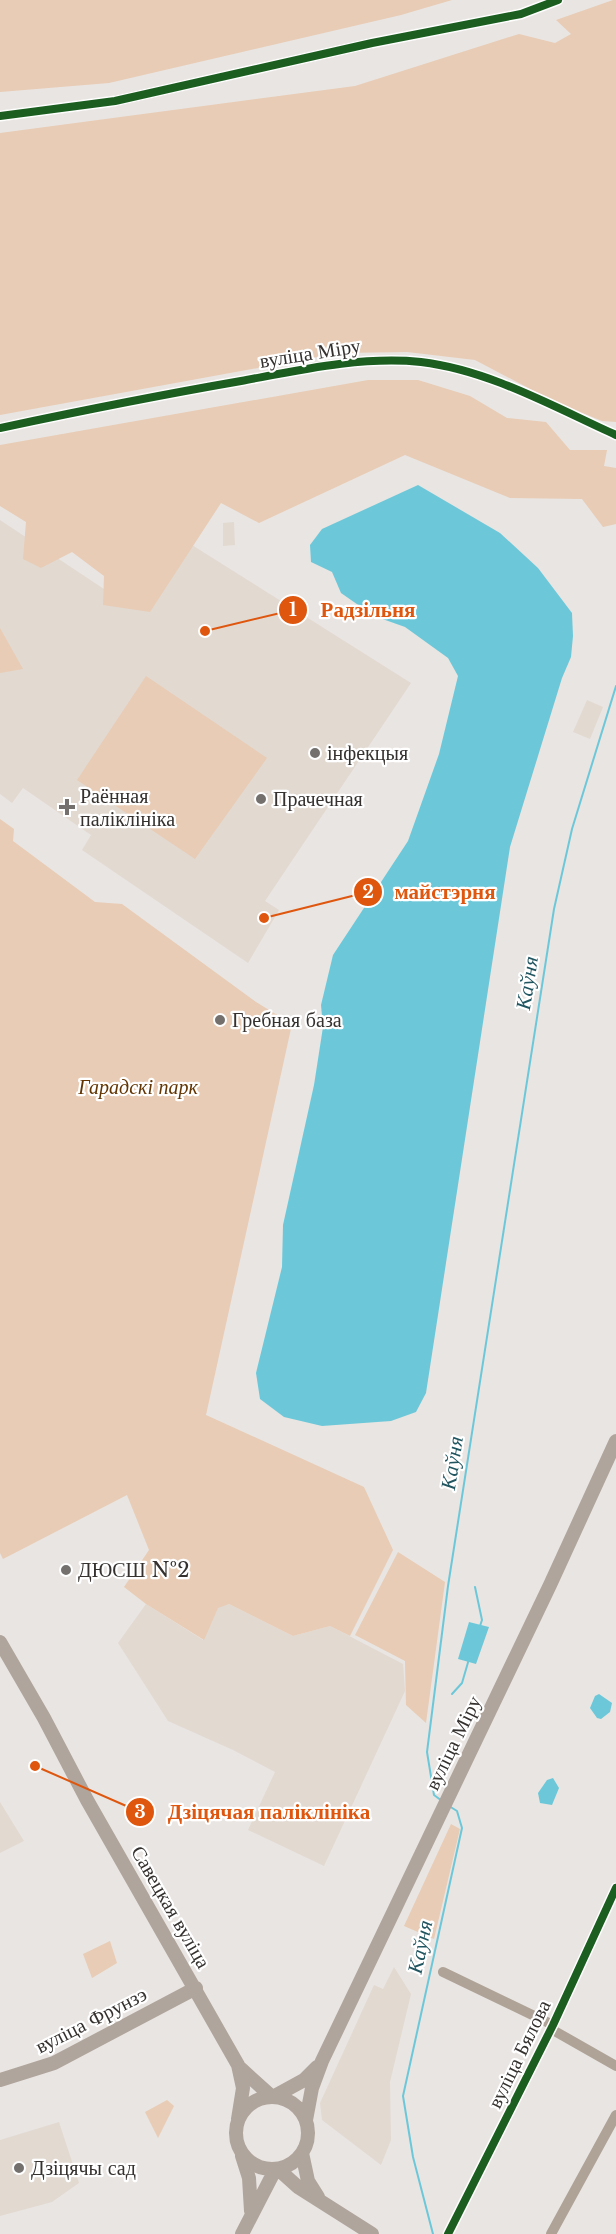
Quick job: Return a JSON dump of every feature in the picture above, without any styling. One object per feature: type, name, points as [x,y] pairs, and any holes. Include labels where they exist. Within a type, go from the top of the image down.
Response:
[{"type":"main road","name":"вуліца Міру","points":[[306,2120],[312,2088],[322,2061],[616,1441]]},
{"type":"main road","name":"Савецкая вуліца","points":[[0,1642],[238,2065],[243,2088],[238,2119]]},
{"type":"main road","name":"вуліца Фрунзэ","points":[[0,2080],[54,2063],[196,1988]]},
{"type":"main road","name":"вуліца Міру","points":[[272,2096],[304,2080],[322,2061]]},
{"type":"main road","name":"Савецкая вуліца","points":[[238,2065],[272,2096]]},
{"type":"main road","points":[[242,2234],[261,2194],[277,2170],[290,2165],[302,2153],[308,2140],[306,2120],[299,2109],[292,2103],[272,2096],[249,2105],[238,2119],[235,2136],[249,2178],[251,2213]]},
{"type":"main road","points":[[241,2152],[253,2164],[277,2170],[298,2187],[368,2233]]},
{"type":"main road","points":[[302,2153],[308,2181],[319,2199]]},
{"type":"main road","points":[[261,2194],[279,2184],[298,2187]]},
{"type":"street","points":[[0,116],[115,101],[372,43],[521,14],[558,0]]},
{"type":"street","name":"вуліца Міру","points":[[0,428],[278,374],[380,360],[423,363],[465,372],[508,386],[616,435]]},
{"type":"street","name":"вуліца Бялова","points":[[448,2234],[552,2027],[616,1888]]},
{"type":"street","points":[[443,1972],[552,2027],[616,2066]]},
{"type":"street","points":[[551,2234],[616,2115]]},
{"type":"shaded area","points":[[0,520],[110,593],[157,523],[411,683],[265,901],[279,910],[248,963],[82,850],[91,835],[23,788],[12,803],[0,794]]},
{"type":"shaded area","points":[[234,522],[235,545],[223,546],[223,523]]},
{"type":"shaded area","points":[[587,700],[603,707],[590,739],[573,732]]},
{"type":"shaded area","points":[[146,1604],[203,1640],[218,1607],[229,1604],[293,1636],[330,1626],[403,1664],[405,1691],[324,1866],[248,1830],[275,1772],[168,1721],[118,1643]]},
{"type":"shaded area","points":[[0,1802],[24,1841],[0,1853]]},
{"type":"shaded area","points":[[394,1967],[411,1994],[390,2082],[391,2140],[381,2165],[322,2120],[320,2103],[374,1985],[383,1989]]},
{"type":"shaded area","points":[[59,2122],[79,2183],[52,2202],[0,2216],[0,2140]]},
{"type":"green space","points":[[0,0],[452,0],[401,15],[109,83],[0,92]]},
{"type":"green space","points":[[616,0],[616,422],[602,421],[553,401],[475,360],[407,352],[340,353],[0,415],[0,133],[355,86],[519,34],[555,43],[571,34],[556,20]]},
{"type":"green space","points":[[368,380],[418,380],[470,396],[507,418],[546,422],[570,450],[607,450],[604,466],[616,468],[616,524],[603,527],[582,499],[510,498],[405,455],[259,523],[221,503],[150,612],[103,605],[104,576],[72,552],[41,568],[23,559],[26,522],[0,506],[0,445]]},
{"type":"green space","points":[[0,628],[23,669],[0,673]]},
{"type":"green space","points":[[146,676],[267,758],[195,859],[77,780]]},
{"type":"green space","name":"Гарадскі парк","points":[[0,819],[14,829],[13,841],[95,902],[122,904],[256,1002],[292,1024],[206,1415],[364,1487],[393,1550],[350,1636],[330,1626],[293,1636],[229,1604],[218,1608],[204,1640],[146,1604],[124,1587],[149,1550],[127,1495],[3,1559],[0,1553]]},
{"type":"green space","points":[[398,1552],[445,1582],[426,1723],[406,1705],[405,1661],[355,1635]]},
{"type":"green space","points":[[451,1824],[460,1829],[434,1939],[404,1926]]},
{"type":"green space","points":[[110,1941],[117,1963],[92,1978],[83,1954]]},
{"type":"green space","points":[[167,2100],[174,2106],[158,2138],[145,2112]]},
{"type":"water","points":[[418,485],[500,533],[538,568],[572,613],[571,657],[562,678],[510,847],[426,1393],[416,1412],[391,1421],[322,1426],[284,1417],[260,1399],[256,1373],[282,1267],[283,1225],[314,1085],[323,1027],[321,1005],[333,955],[408,841],[439,754],[458,676],[448,658],[405,627],[374,616],[341,593],[332,572],[311,562],[310,545],[322,529]]},
{"type":"water","points":[[469,1622],[489,1627],[476,1664],[458,1659]]},
{"type":"water","points":[[599,1694],[612,1703],[610,1712],[601,1719],[597,1718],[590,1708],[595,1696]]},
{"type":"water","points":[[553,1778],[559,1788],[552,1805],[540,1803],[538,1793],[547,1780]]},
{"type":"waterway","name":"Каўня","points":[[442,1801],[434,1795],[427,1752],[448,1586],[554,909],[572,829],[616,686]]},
{"type":"waterway","points":[[475,1587],[482,1620],[480,1626]]},
{"type":"waterway","points":[[452,1694],[462,1683],[469,1659]]},
{"type":"waterway","name":"Каўня","points":[[433,2234],[413,2157],[403,2096],[462,1828],[457,1811],[449,1806]]},
{"type":"cycle path","points":[[0,116],[115,101],[372,43],[521,14],[558,0]]},
{"type":"cycle path","points":[[0,428],[308,369],[353,362],[398,361],[446,366],[496,381],[616,435]]},
{"type":"cycle path","points":[[448,2234],[553,2025],[616,1888]]},
{"type":"place","name":"Радзільня","points":[[205,631]]},
{"type":"place","name":"інфекцыя","points":[[315,753]]},
{"type":"place","name":"Прачечная","points":[[261,799]]},
{"type":"place","name":"Раённая паліклініка","points":[[67,807]]},
{"type":"place","name":"майстэрня","points":[[264,918]]},
{"type":"place","name":"Гребная база","points":[[220,1020]]},
{"type":"place","name":"ДЮСШ №2","points":[[66,1570]]},
{"type":"place","name":"Дзіцячая паліклініка","points":[[35,1766]]},
{"type":"place","name":"Дзіцячы сад","points":[[19,2168]]}]
